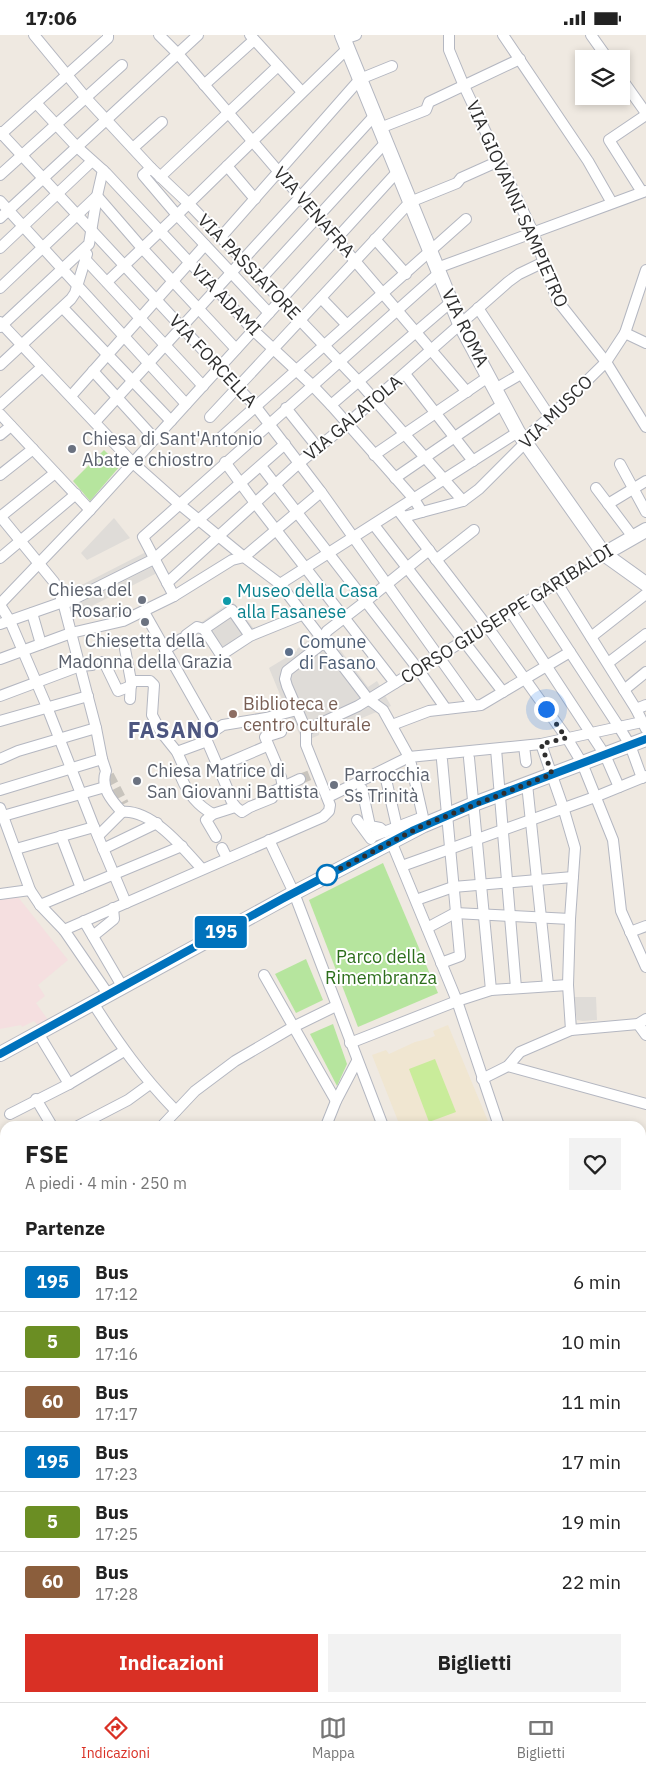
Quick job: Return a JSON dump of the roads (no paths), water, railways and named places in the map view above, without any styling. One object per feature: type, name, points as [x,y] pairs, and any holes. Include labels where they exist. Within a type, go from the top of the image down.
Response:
[{"type":"street","name":"VIA PASSIATORE","points":[[34,35],[67,77],[107,121],[151,168],[221,237],[375,399],[463,501]]},
{"type":"street","points":[[0,133],[67,77],[108,38],[108,35]]},
{"type":"street","name":"VIA VENAFRA","points":[[159,35],[178,54],[301,196],[467,391]]},
{"type":"street","points":[[0,218],[198,35]]},
{"type":"street","name":"VIA GIOVANNI SAMPIETRO","points":[[450,35],[449,50],[533,232],[557,299],[606,362],[646,427]]},
{"type":"street","points":[[503,35],[588,161],[612,203]]},
{"type":"street","points":[[591,35],[602,50]]},
{"type":"street","points":[[204,85],[252,37],[302,92]]},
{"type":"street","points":[[107,282],[302,92],[347,39]]},
{"type":"street","name":"VIA ROMA","points":[[347,39],[360,79],[460,324],[503,404],[522,437],[604,554],[646,583]]},
{"type":"street","points":[[380,128],[426,110],[429,102],[520,59]]},
{"type":"street","points":[[0,175],[122,65]]},
{"type":"street","points":[[160,177],[278,66]]},
{"type":"street","points":[[221,237],[280,173],[360,79],[392,67]]},
{"type":"street","points":[[174,596],[142,537],[397,310],[438,270],[644,191],[609,140],[646,114],[630,91]]},
{"type":"street","name":"VIA ADAMI","points":[[36,103],[77,147],[103,170],[253,330],[297,370],[331,405],[414,499],[422,512]]},
{"type":"street","points":[[95,422],[375,115]]},
{"type":"street","points":[[132,148],[162,122]]},
{"type":"street","name":"VIA FORCELLA","points":[[0,133],[256,407],[321,492],[474,706]]},
{"type":"street","points":[[261,279],[386,141]]},
{"type":"street","points":[[0,248],[92,161]]},
{"type":"street","points":[[210,417],[410,201],[457,183],[461,178],[499,161]]},
{"type":"street","points":[[227,166],[255,199]]},
{"type":"street","points":[[151,168],[143,175],[177,215],[269,313]]},
{"type":"street","points":[[0,365],[71,299],[77,286],[92,232],[103,170]]},
{"type":"street","points":[[126,903],[47,707],[23,651],[5,623],[0,605],[90,510],[398,171]]},
{"type":"street","points":[[0,288],[97,196]]},
{"type":"street","points":[[97,196],[142,248],[236,349]]},
{"type":"street","points":[[0,201],[186,404]]},
{"type":"street","points":[[217,441],[466,219]]},
{"type":"street","points":[[375,239],[406,274]]},
{"type":"street","points":[[89,244],[1,325],[133,463],[219,537],[280,584],[368,699],[382,710],[410,760],[423,817],[397,827],[388,836]]},
{"type":"street","points":[[70,396],[206,245]]},
{"type":"street","points":[[85,259],[203,386]]},
{"type":"street","name":"VIA GALATOLA","points":[[167,583],[299,463],[347,424],[478,308],[519,274],[544,262]]},
{"type":"street","name":"VIA MUSCO","points":[[401,514],[422,512],[463,501],[479,489],[522,437],[532,432],[550,417],[606,362],[624,333],[645,277]]},
{"type":"street","points":[[321,298],[347,325]]},
{"type":"street","points":[[331,405],[451,302]]},
{"type":"street","points":[[63,308],[171,421]]},
{"type":"street","points":[[478,308],[550,417]]},
{"type":"street","points":[[624,333],[646,343]]},
{"type":"street","points":[[0,405],[42,367]]},
{"type":"street","points":[[93,371],[155,439]]},
{"type":"street","points":[[405,373],[473,461]]},
{"type":"street","points":[[374,455],[467,391],[521,373]]},
{"type":"street","points":[[395,477],[503,404]]},
{"type":"street","points":[[286,408],[318,448]]},
{"type":"street","points":[[0,414],[90,510]]},
{"type":"street","points":[[0,435],[11,426]]},
{"type":"street","points":[[280,584],[353,537],[374,525],[401,514],[414,499],[473,461],[522,437]]},
{"type":"street","points":[[5,623],[63,603],[154,559],[285,445]]},
{"type":"street","points":[[0,475],[33,449]]},
{"type":"street","points":[[224,462],[395,683]]},
{"type":"street","points":[[620,464],[646,512]]},
{"type":"street","points":[[261,466],[418,669],[446,709]]},
{"type":"street","points":[[55,473],[0,517],[54,582],[63,603],[96,727],[102,759],[108,773],[103,779],[105,787],[115,804],[157,823],[182,846],[202,869]]},
{"type":"street","points":[[608,504],[646,481]]},
{"type":"street","points":[[596,488],[633,537]]},
{"type":"street","points":[[0,659],[71,633],[123,621],[144,612],[232,561],[244,557],[321,492]]},
{"type":"street","points":[[0,557],[76,494]]},
{"type":"street","points":[[401,514],[525,679],[582,763],[613,840],[621,911],[646,967]]},
{"type":"street","points":[[374,525],[503,692]]},
{"type":"street","name":"CORSO GIUSEPPE GARIBALDI","points":[[306,730],[358,706],[646,529]]},
{"type":"street","points":[[436,560],[474,530]]},
{"type":"street","points":[[64,930],[324,817],[329,811],[328,797],[309,775],[306,730],[285,679],[287,671],[318,647],[327,631],[429,550]]},
{"type":"street","points":[[328,797],[410,760],[541,744],[619,727],[644,726],[641,707],[624,690],[557,583]]},
{"type":"street","points":[[591,637],[646,594]]},
{"type":"street","points":[[402,866],[595,797],[644,777],[630,745],[619,727],[534,597]]},
{"type":"street","points":[[204,629],[232,610],[250,636]]},
{"type":"street","points":[[144,612],[210,737],[218,767],[238,809]]},
{"type":"street","points":[[511,612],[592,733],[605,755],[619,787]]},
{"type":"street","points":[[32,613],[42,644]]},
{"type":"street","points":[[165,650],[197,627],[204,629],[221,655],[250,636],[304,615]]},
{"type":"street","points":[[608,663],[646,633]]},
{"type":"street","points":[[125,649],[131,683],[130,699]]},
{"type":"street","points":[[392,725],[429,711],[481,705],[570,652]]},
{"type":"street","points":[[0,696],[80,666],[104,662],[118,691],[131,683],[150,681],[154,685],[152,715],[161,732],[178,752],[186,772],[181,777],[184,784],[195,802],[201,808],[213,814]]},
{"type":"street","points":[[624,690],[646,672]]},
{"type":"street","points":[[0,721],[88,696]]},
{"type":"street","points":[[178,752],[210,737],[223,725],[266,719],[297,710]]},
{"type":"street","points":[[0,759],[18,751],[96,727]]},
{"type":"street","points":[[280,732],[265,737],[281,778]]},
{"type":"street","points":[[0,1054],[294,893],[373,843],[646,739]]},
{"type":"street","points":[[541,744],[564,807],[575,848],[568,985],[571,1030]]},
{"type":"street","points":[[218,767],[267,746]]},
{"type":"street","points":[[524,746],[526,762]]},
{"type":"street","points":[[496,749],[516,988]]},
{"type":"street","points":[[469,758],[491,990]]},
{"type":"street","points":[[0,790],[102,759]]},
{"type":"street","points":[[441,963],[460,956],[442,759]]},
{"type":"street","points":[[281,778],[309,775]]},
{"type":"street","points":[[384,775],[397,827]]},
{"type":"street","points":[[216,837],[206,820],[213,814],[250,807],[272,798],[272,792],[281,778]]},
{"type":"street","points":[[527,784],[548,985]]},
{"type":"street","points":[[105,787],[1,812],[4,831],[16,849],[30,890],[40,905],[64,930],[108,995]]},
{"type":"street","points":[[362,789],[370,826],[380,828],[388,836],[427,927],[457,1001],[497,1121]]},
{"type":"street","points":[[16,849],[61,836],[96,831],[125,809]]},
{"type":"street","points":[[356,820],[373,843]]},
{"type":"street","points":[[103,849],[157,823]]},
{"type":"street","points":[[61,836],[81,888]]},
{"type":"street","points":[[269,840],[294,893],[381,1121]]},
{"type":"street","points":[[40,905],[182,846]]},
{"type":"street","points":[[222,848],[227,859]]},
{"type":"street","points":[[416,900],[453,887],[573,877]]},
{"type":"street","points":[[0,894],[30,890]]},
{"type":"street","points":[[93,936],[114,919],[113,909]]},
{"type":"street","points":[[427,927],[455,913],[570,919]]},
{"type":"street","points":[[84,921],[122,986]]},
{"type":"street","points":[[630,932],[646,926]]},
{"type":"street","points":[[264,975],[336,1101],[334,1121]]},
{"type":"street","points":[[350,1043],[457,1001],[491,990],[568,985]]},
{"type":"street","points":[[93,1003],[124,1051],[150,1084],[176,1111]]},
{"type":"street","points":[[167,1121],[195,1091],[235,1061],[293,1027],[336,1006]]},
{"type":"street","points":[[482,1079],[508,1066],[520,1052],[571,1030],[607,1027],[642,1021],[646,1035]]},
{"type":"street","points":[[38,1033],[69,1084]]},
{"type":"street","points":[[10,1114],[36,1099],[69,1084],[124,1051]]},
{"type":"street","points":[[328,1121],[336,1101],[357,1061]]},
{"type":"street","points":[[508,1066],[646,1104]]},
{"type":"street","points":[[88,1121],[128,1100],[150,1084]]},
{"type":"street","points":[[36,1099],[49,1121]]},
{"type":"tunnel","points":[[109,775],[124,804]]},
{"type":"tunnel","points":[[300,779],[310,775]]},
{"type":"place","name":"Chiesa di Sant'Antonio Abate e chiostro","points":[[72,449]]},
{"type":"place","name":"Chiesa del Rosario","points":[[142,600]]},
{"type":"place","name":"Museo della Casa alla Fasanese","points":[[227,601]]},
{"type":"place","name":"Chiesetta della Madonna della Grazia","points":[[145,622]]},
{"type":"place","name":"Comune di Fasano","points":[[289,652]]},
{"type":"place","name":"Biblioteca e centro culturale","points":[[233,714]]},
{"type":"place","name":"Chiesa Matrice di San Giovanni Battista","points":[[137,781]]},
{"type":"place","name":"Parrocchia Ss Trinità","points":[[334,785]]},
{"type":"district","name":"FASANO","points":[[174,730]]},
{"type":"park label","name":"Parco della Rimembranza","points":[[381,968]]}]
